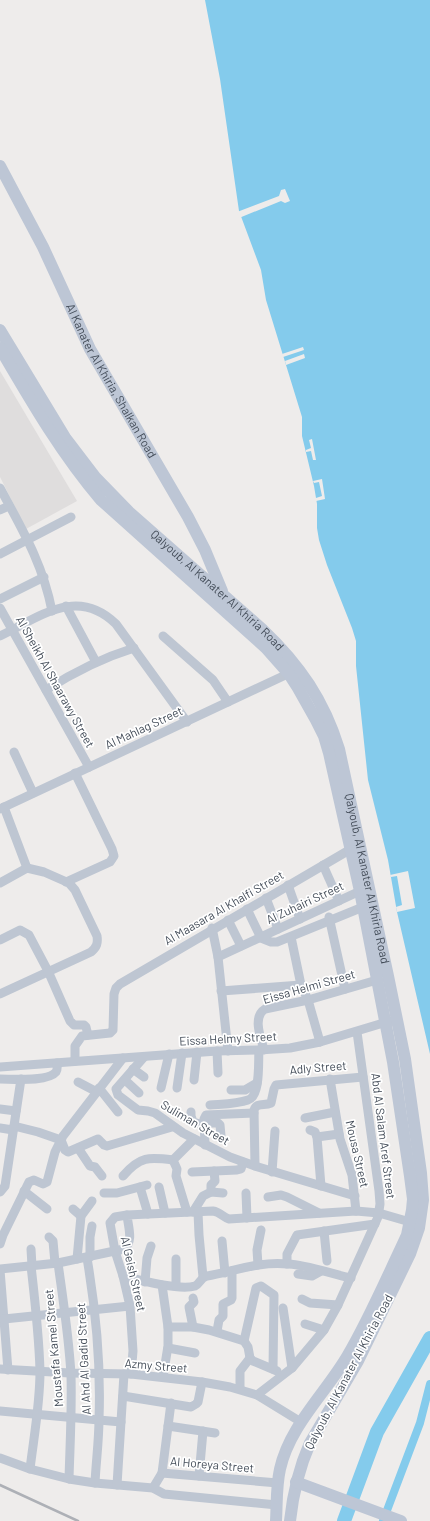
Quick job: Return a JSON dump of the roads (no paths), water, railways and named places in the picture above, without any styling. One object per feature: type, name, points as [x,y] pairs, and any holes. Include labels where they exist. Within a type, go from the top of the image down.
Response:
[{"type":"main road","name":"Al Kanater Al Khiria, Shalkan Road","points":[[0,166],[43,247],[90,349],[188,517],[205,550],[224,594]]},
{"type":"main road","name":"Qalyoub, Al Kanater Al Khiria Road","points":[[0,330],[58,445],[87,484],[114,513],[150,538],[224,594],[276,642],[294,671],[324,736],[329,753],[351,848],[377,980],[405,1059],[423,1186],[422,1214],[419,1228],[410,1254],[366,1346],[310,1443],[296,1482],[290,1521]]},
{"type":"main road","name":"Qalyoub, Al Kanater Al Khiria Road","points":[[0,348],[30,391]]},
{"type":"main road","name":"Qalyoub, Al Kanater Al Khiria Road","points":[[150,538],[254,636],[294,671],[319,699],[334,731],[339,749],[391,1021],[412,1187],[412,1210],[410,1222],[401,1248],[353,1345],[336,1374],[301,1422],[288,1445],[282,1463],[278,1483],[276,1521]]},
{"type":"main road","points":[[296,1482],[401,1521]]},
{"type":"street","points":[[0,488],[38,560],[44,577],[52,611]]},
{"type":"street","points":[[0,510],[9,506]]},
{"type":"street","points":[[0,554],[71,517]]},
{"type":"street","points":[[0,599],[44,577]]},
{"type":"street","points":[[66,606],[96,662]]},
{"type":"street","points":[[0,636],[52,611],[66,606],[86,606],[97,609],[108,616],[116,624],[186,722]]},
{"type":"street","name":"Al Sheikh Al Shaarawy Street","points":[[0,608],[89,767]]},
{"type":"street","points":[[164,636],[213,680],[228,702]]},
{"type":"street","points":[[46,690],[78,670],[134,648]]},
{"type":"street","name":"Al Mahlag Street","points":[[2,808],[294,671]]},
{"type":"street","points":[[14,752],[33,794]]},
{"type":"street","points":[[66,882],[110,862],[114,856],[112,849],[75,774]]},
{"type":"street","points":[[2,808],[27,868]]},
{"type":"street","name":"Al Maasara Al Khalfi Street","points":[[88,1035],[110,1033],[113,1030],[114,994],[116,988],[120,984],[212,928],[351,848]]},
{"type":"street","points":[[323,865],[339,901]]},
{"type":"street","points":[[0,883],[27,868],[44,872],[69,883],[75,890],[97,936],[97,945],[91,952],[0,994]]},
{"type":"street","points":[[288,885],[300,919]]},
{"type":"street","name":"Al Zuhairi Street","points":[[218,957],[360,891]]},
{"type":"street","points":[[266,898],[278,929]]},
{"type":"street","points":[[326,907],[345,989]]},
{"type":"street","name":"Al Zuhairi Street","points":[[261,938],[271,942],[278,942],[363,907]]},
{"type":"street","points":[[247,909],[261,938]]},
{"type":"street","points":[[228,920],[241,946]]},
{"type":"street","points":[[212,928],[218,957],[228,1051]]},
{"type":"street","points":[[0,940],[20,930],[29,935],[48,971],[70,1021],[74,1025],[84,1025],[86,1028],[88,1035],[82,1036],[75,1046],[75,1061]]},
{"type":"street","points":[[291,937],[301,985],[308,1000],[320,1042]]},
{"type":"street","name":"Eissa Helmi Street","points":[[261,1050],[258,1017],[265,1009],[308,1000],[377,980]]},
{"type":"street","points":[[221,991],[301,985]]},
{"type":"street","name":"Eissa Helmy Street","points":[[0,1067],[197,1052],[290,1048],[320,1042],[391,1021]]},
{"type":"street","name":"Abd Al Salam Aref Street","points":[[257,1395],[288,1371],[324,1330],[338,1306],[376,1224],[379,1213],[380,1191],[357,1032]]},
{"type":"street","points":[[205,1145],[204,1119],[206,1115],[214,1108],[226,1103],[247,1100],[254,1096],[256,1092],[261,1050]]},
{"type":"street","points":[[218,1051],[218,1073]]},
{"type":"street","points":[[194,1080],[197,1052]]},
{"type":"street","points":[[177,1088],[182,1053]]},
{"type":"street","points":[[160,1088],[169,1054]]},
{"type":"street","name":"Suliman Street","points":[[144,1057],[116,1089],[118,1095],[138,1110],[155,1113],[172,1127],[205,1145],[244,1162],[272,1172],[355,1196]]},
{"type":"street","points":[[0,1244],[28,1182],[32,1180],[43,1184],[47,1182],[61,1140],[123,1058]]},
{"type":"street","points":[[0,1079],[46,1078],[55,1073],[57,1063]]},
{"type":"street","points":[[133,1069],[144,1077]]},
{"type":"street","name":"Adly Street","points":[[254,1113],[255,1107],[271,1103],[274,1089],[278,1084],[363,1077]]},
{"type":"street","points":[[0,1192],[5,1186],[3,1175],[14,1128],[22,1079]]},
{"type":"street","name":"Mousa Street","points":[[330,1079],[339,1134],[352,1175],[356,1211]]},
{"type":"street","points":[[124,1080],[139,1093]]},
{"type":"street","points":[[78,1082],[98,1090],[118,1112]]},
{"type":"street","points":[[232,1090],[245,1090],[257,1083]]},
{"type":"street","points":[[238,1114],[239,1102]]},
{"type":"street","points":[[226,1103],[226,1114]]},
{"type":"street","points":[[214,1108],[226,1114],[254,1113],[255,1166]]},
{"type":"street","points":[[0,1109],[16,1111]]},
{"type":"street","points":[[191,1112],[190,1116],[193,1122],[204,1124],[218,1123],[220,1125],[221,1136]]},
{"type":"street","points":[[305,1118],[335,1112]]},
{"type":"street","points":[[0,1128],[14,1128],[38,1132],[61,1140],[66,1152],[69,1152],[98,1139],[107,1146],[172,1127]]},
{"type":"street","points":[[310,1130],[314,1132],[317,1137],[321,1186]]},
{"type":"street","points":[[272,1172],[275,1131]]},
{"type":"street","points":[[317,1137],[339,1134]]},
{"type":"street","points":[[173,1160],[194,1139]]},
{"type":"street","points":[[78,1148],[90,1166],[95,1167],[102,1176]]},
{"type":"street","points":[[123,1176],[135,1164],[151,1157],[173,1160]]},
{"type":"street","points":[[173,1160],[177,1170],[176,1176],[193,1212],[199,1235],[204,1277]]},
{"type":"street","points":[[192,1172],[239,1170],[243,1167],[244,1162]]},
{"type":"street","points":[[211,1192],[211,1185],[215,1181],[214,1171]]},
{"type":"street","points":[[104,1193],[117,1193],[144,1186],[148,1214]]},
{"type":"street","points":[[159,1187],[165,1214]]},
{"type":"street","points":[[24,1191],[47,1209]]},
{"type":"street","points":[[193,1212],[203,1196],[211,1192],[223,1193]]},
{"type":"street","points":[[246,1193],[247,1218]]},
{"type":"street","points":[[268,1197],[287,1197],[321,1213]]},
{"type":"street","points":[[77,1259],[81,1216],[92,1201]]},
{"type":"street","points":[[73,1209],[81,1216]]},
{"type":"street","points":[[4,1369],[4,1319],[0,1270],[56,1263],[124,1249],[129,1243],[127,1215],[217,1212],[229,1219],[356,1211],[379,1213],[410,1222]]},
{"type":"street","name":"Al Geish Street","points":[[117,1485],[123,1396],[128,1374],[132,1336],[130,1306],[115,1251],[110,1220],[115,1217],[127,1215]]},
{"type":"street","points":[[287,1264],[287,1254],[297,1235],[376,1224]]},
{"type":"street","name":"Al Ahd Al Gadid Street","points":[[92,1226],[88,1257],[95,1310],[99,1374],[99,1420],[95,1483]]},
{"type":"street","points":[[258,1265],[257,1250],[261,1230]]},
{"type":"street","points":[[324,1231],[327,1261]]},
{"type":"street","name":"Moustafa Kamel Street","points":[[49,1237],[53,1241],[65,1314],[70,1373],[72,1418],[69,1479]]},
{"type":"street","points":[[216,1331],[219,1320],[223,1316],[223,1304],[232,1298],[222,1241]]},
{"type":"street","points":[[145,1282],[147,1258],[151,1246]]},
{"type":"street","points":[[30,1469],[38,1415],[40,1372],[38,1316],[31,1266],[31,1249]]},
{"type":"street","points":[[176,1259],[176,1286]]},
{"type":"street","points":[[123,1276],[162,1285],[194,1286],[204,1277],[258,1265],[287,1264],[312,1268],[351,1278]]},
{"type":"street","points":[[298,1274],[312,1276],[321,1271]]},
{"type":"street","points":[[162,1285],[168,1327],[168,1348],[163,1377]]},
{"type":"street","points":[[244,1341],[256,1288],[261,1286],[274,1294],[274,1369]]},
{"type":"street","points":[[193,1298],[194,1302],[189,1308],[193,1327]]},
{"type":"street","points":[[302,1299],[310,1303],[338,1306]]},
{"type":"street","points":[[4,1319],[65,1314],[130,1306]]},
{"type":"street","points":[[168,1327],[193,1327],[216,1331],[244,1341],[248,1347],[250,1358],[253,1361],[274,1369],[288,1371],[283,1308]]},
{"type":"street","points":[[305,1324],[324,1330]]},
{"type":"street","points":[[168,1348],[194,1353]]},
{"type":"street","points":[[240,1389],[240,1371],[250,1358]]},
{"type":"street","name":"Azmy Street","points":[[4,1369],[40,1372],[128,1374],[202,1382],[240,1389],[257,1395],[301,1422]]},
{"type":"street","points":[[123,1396],[191,1407],[196,1404],[199,1399],[202,1382]]},
{"type":"street","points":[[162,1473],[171,1403]]},
{"type":"street","points":[[0,1411],[121,1422]]},
{"type":"street","points":[[168,1426],[215,1432]]},
{"type":"street","points":[[199,1476],[203,1431]]},
{"type":"street","points":[[0,1458],[30,1469],[69,1479],[95,1483],[153,1488],[164,1494],[277,1505]]},
{"type":"street","name":"Al Horeya Street","points":[[153,1488],[162,1473],[278,1483]]},
{"type":"water","points":[[205,0],[430,0],[430,1054],[397,912],[388,860],[368,780],[356,666],[356,641],[319,540],[317,528],[317,504],[302,436],[302,417],[266,300],[261,270],[239,211],[220,79]]},
{"type":"waterway","points":[[344,1521],[377,1432],[430,1338]]},
{"type":"waterway","points":[[383,1521],[420,1423],[430,1384]]},
{"type":"railway","points":[[0,1485],[78,1521]]}]
